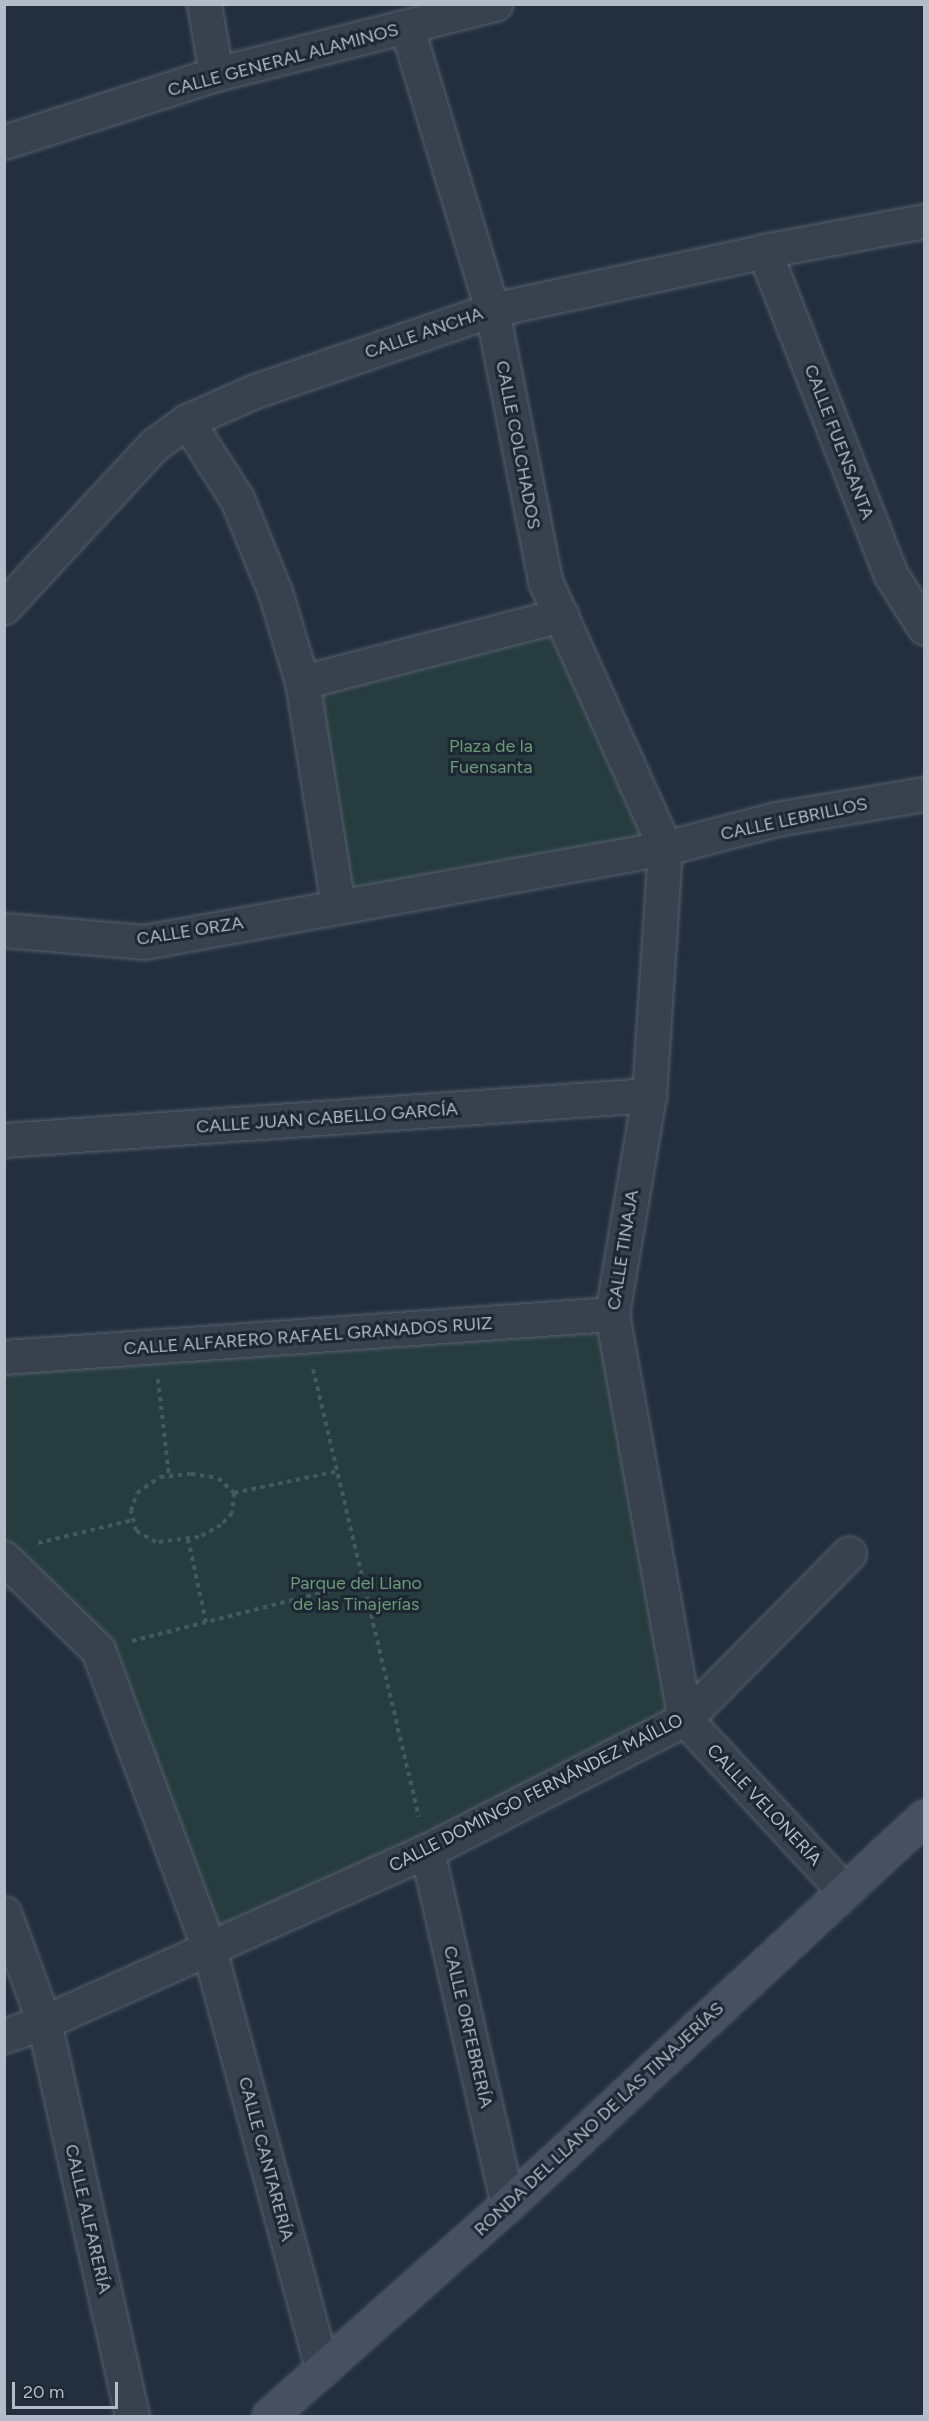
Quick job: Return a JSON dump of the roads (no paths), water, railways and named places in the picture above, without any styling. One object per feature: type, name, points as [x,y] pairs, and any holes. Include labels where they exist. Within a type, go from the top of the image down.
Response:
[{"type":"street","points":[[204,4],[216,74]]},
{"type":"street","name":"CALLE GENERAL ALAMINOS","points":[[4,142],[216,74],[407,28],[495,4]]},
{"type":"street","name":"CALLE COLCHADOS","points":[[407,28],[492,310],[545,581],[665,848]]},
{"type":"street","name":"CALLE ANCHA","points":[[4,607],[154,445],[187,421],[255,391],[492,310],[764,251],[924,221]]},
{"type":"street","name":"CALLE FUENSANTA","points":[[764,251],[891,575],[924,627]]},
{"type":"street","points":[[187,421],[237,499],[275,592],[302,682],[338,906],[665,848]]},
{"type":"street","points":[[302,682],[561,615]]},
{"type":"street","name":"CALLE LEBRILLOS","points":[[665,848],[776,819],[924,794]]},
{"type":"street","name":"CALLE TINAJA","points":[[665,848],[649,1095],[612,1314],[685,1719]]},
{"type":"street","name":"CALLE ORZA","points":[[4,930],[144,942],[338,906]]},
{"type":"street","name":"CALLE JUAN CABELLO GARCÍA","points":[[4,1140],[649,1095]]},
{"type":"street","name":"CALLE ALFARERO RAFAEL GRANADOS RUIZ","points":[[4,1357],[612,1314]]},
{"type":"street","name":"CALLE DOMINGO FERNÁNDEZ MAÍLLO","points":[[4,2036],[44,2022],[427,1851],[685,1719],[849,1553]]},
{"type":"street","points":[[4,1558],[18,1588]]},
{"type":"street","name":"CALLE CANTARERÍA","points":[[18,1588],[98,1650],[209,1949],[322,2369]]},
{"type":"street","name":"CALLE VELONERÍA","points":[[685,1719],[844,1892]]},
{"type":"street","name":"RONDA DEL LLANO DE LAS TINAJERÍAS","points":[[269,2416],[508,2204],[924,1817]]},
{"type":"street","name":"CALLE ORFEBRERÍA","points":[[427,1851],[508,2204]]},
{"type":"street","name":"CALLE ALFARERÍA","points":[[4,1913],[44,2022],[132,2416]]},
{"type":"park label","name":"Plaza de la Fuensanta","points":[[491,757]]},
{"type":"park label","name":"Parque del Llano de las Tinajerías","points":[[356,1594]]}]
